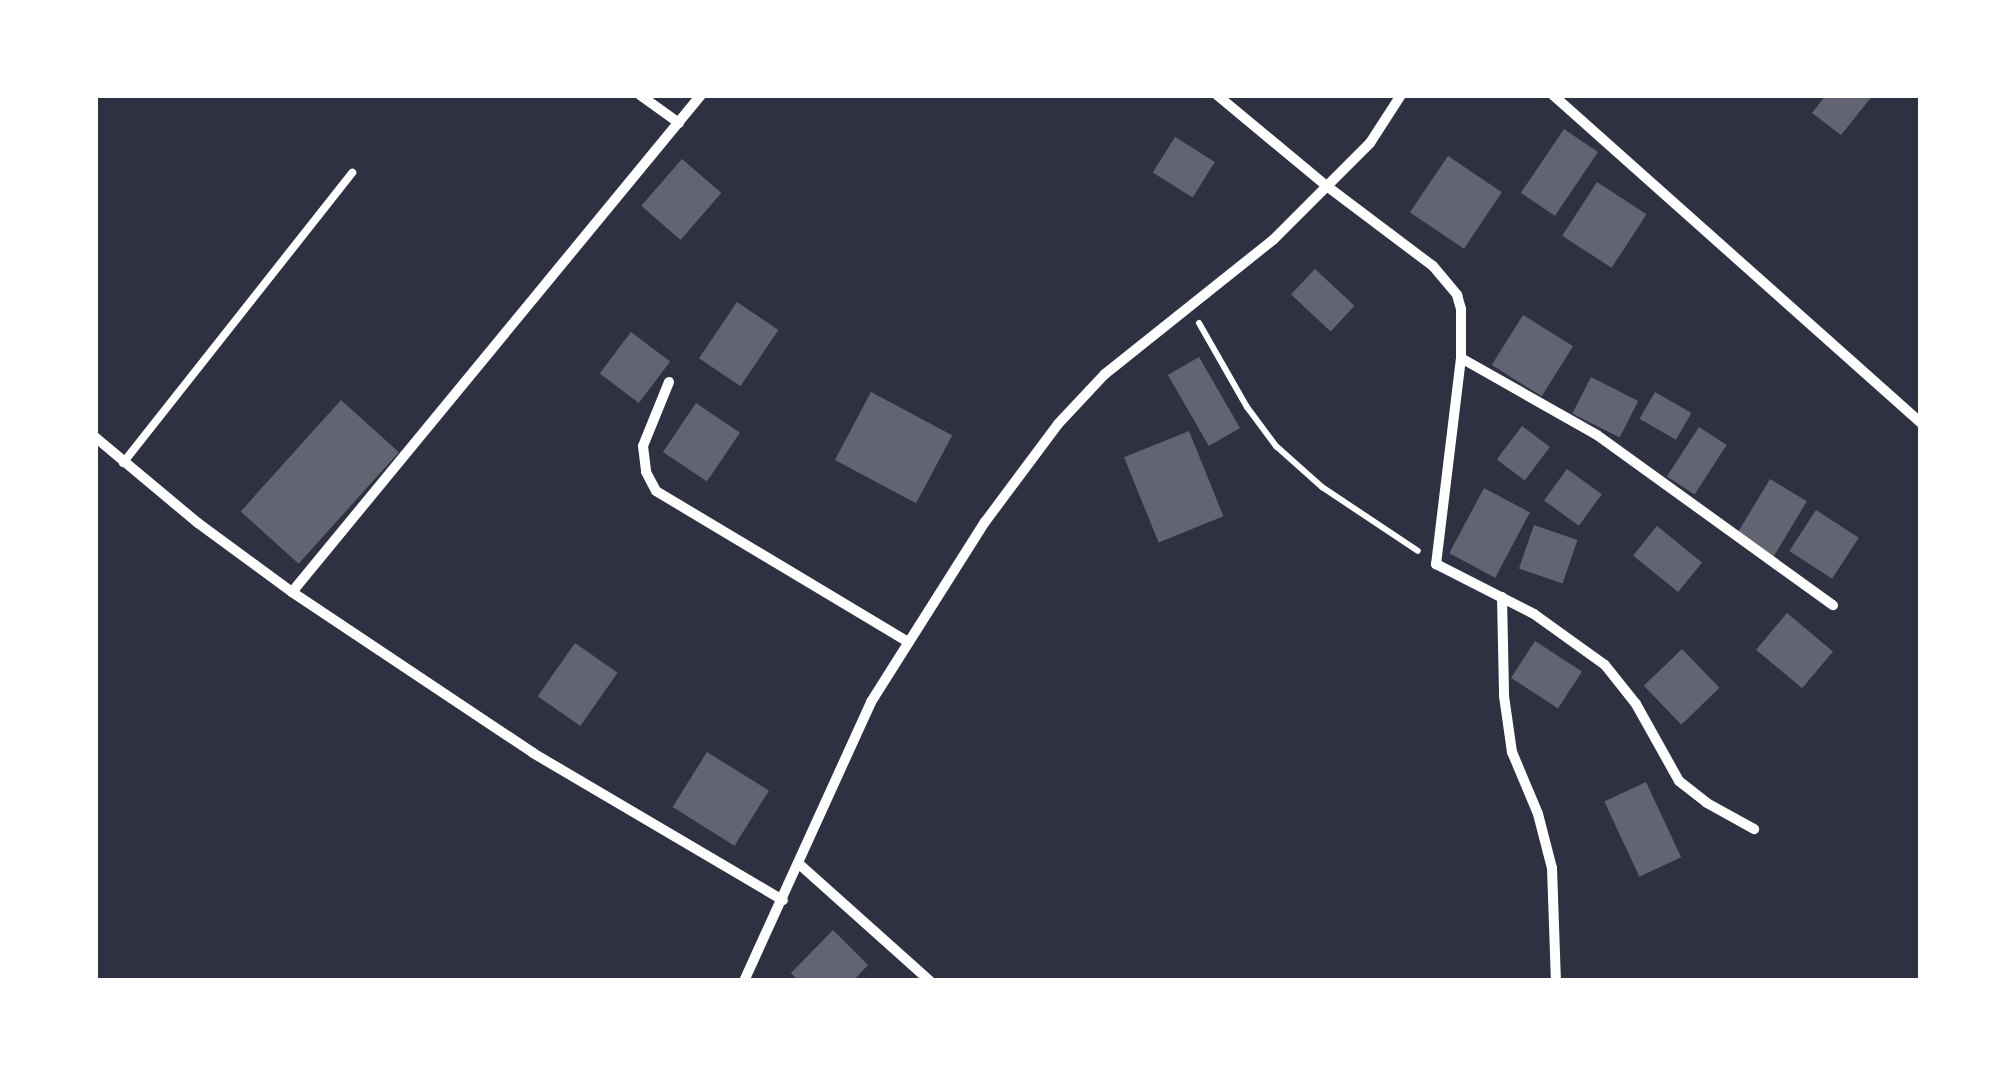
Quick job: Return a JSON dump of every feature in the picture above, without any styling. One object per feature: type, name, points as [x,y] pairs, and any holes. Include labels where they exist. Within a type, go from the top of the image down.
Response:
[{"type":"street","points":[[640,95],[679,123]]},
{"type":"street","points":[[292,592],[701,95]]},
{"type":"street","points":[[1217,95],[1445,278],[1460,303],[1461,358],[1436,564],[1502,596],[1574,640],[1604,666],[1636,704],[1680,780],[1707,803],[1754,829]]},
{"type":"street","points":[[744,981],[871,702],[985,522],[1058,424],[1104,374],[1273,240],[1370,143],[1401,95]]},
{"type":"street","points":[[1553,95],[1921,423]]},
{"type":"street","points":[[1461,358],[1597,435],[1833,604]]},
{"type":"street","points":[[669,382],[643,446],[646,472],[656,492],[907,642]]},
{"type":"street","points":[[95,437],[292,592],[533,753],[783,900]]},
{"type":"street","points":[[1502,596],[1504,696],[1512,752],[1538,814],[1552,868],[1556,981]]},
{"type":"street","points":[[798,863],[930,981]]},
{"type":"lane","points":[[123,462],[352,173]]},
{"type":"path","points":[[1188,305],[1247,407],[1276,446],[1322,487],[1436,564]]},
{"type":"building","points":[[1826,95],[1873,95],[1841,135],[1812,113]]},
{"type":"building","points":[[1564,129],[1598,152],[1555,216],[1521,193]]},
{"type":"building","points":[[1175,137],[1215,162],[1193,198],[1153,173]]},
{"type":"building","points":[[1448,156],[1502,192],[1464,249],[1410,212]]},
{"type":"building","points":[[682,159],[721,193],[681,240],[641,206]]},
{"type":"building","points":[[1597,182],[1646,214],[1612,268],[1562,236]]},
{"type":"building","points":[[1315,269],[1354,306],[1331,331],[1291,295]]},
{"type":"building","points":[[737,302],[778,330],[740,386],[699,358]]},
{"type":"building","points":[[1523,315],[1573,346],[1542,396],[1492,365]]},
{"type":"building","points":[[631,332],[670,361],[639,403],[600,374]]},
{"type":"building","points":[[1199,357],[1240,428],[1209,446],[1168,375]]},
{"type":"building","points":[[1591,377],[1638,401],[1620,438],[1572,414]]},
{"type":"building","points":[[871,392],[952,435],[916,503],[835,460]]},
{"type":"building","points":[[1655,392],[1691,413],[1676,440],[1640,419]]},
{"type":"building","points":[[341,400],[399,452],[299,564],[241,511]]},
{"type":"building","points":[[696,403],[740,433],[707,482],[663,452]]},
{"type":"building","points":[[1522,426],[1550,447],[1525,481],[1497,460]]},
{"type":"building","points":[[1699,427],[1727,445],[1695,494],[1667,476]]},
{"type":"building","points":[[1189,431],[1223,516],[1159,543],[1124,457]]},
{"type":"building","points":[[1567,469],[1602,494],[1579,526],[1544,501]]},
{"type":"building","points":[[1770,479],[1807,501],[1774,556],[1737,534]]},
{"type":"building","points":[[1484,488],[1530,512],[1495,578],[1449,553]]},
{"type":"building","points":[[1816,510],[1859,538],[1832,579],[1789,551]]},
{"type":"building","points":[[1534,525],[1577,540],[1563,583],[1519,568]]},
{"type":"building","points":[[1657,526],[1702,563],[1678,592],[1633,556]]},
{"type":"building","points":[[1787,613],[1833,652],[1802,688],[1756,650]]},
{"type":"building","points":[[1535,641],[1582,671],[1558,708],[1511,678]]},
{"type":"building","points":[[575,643],[618,673],[580,726],[538,696]]},
{"type":"building","points":[[1682,649],[1720,688],[1681,725],[1644,686]]},
{"type":"building","points":[[707,752],[769,791],[734,846],[673,807]]},
{"type":"building","points":[[1646,782],[1681,857],[1639,877],[1604,801]]},
{"type":"building","points":[[833,930],[868,965],[853,981],[799,981],[791,973]]}]
